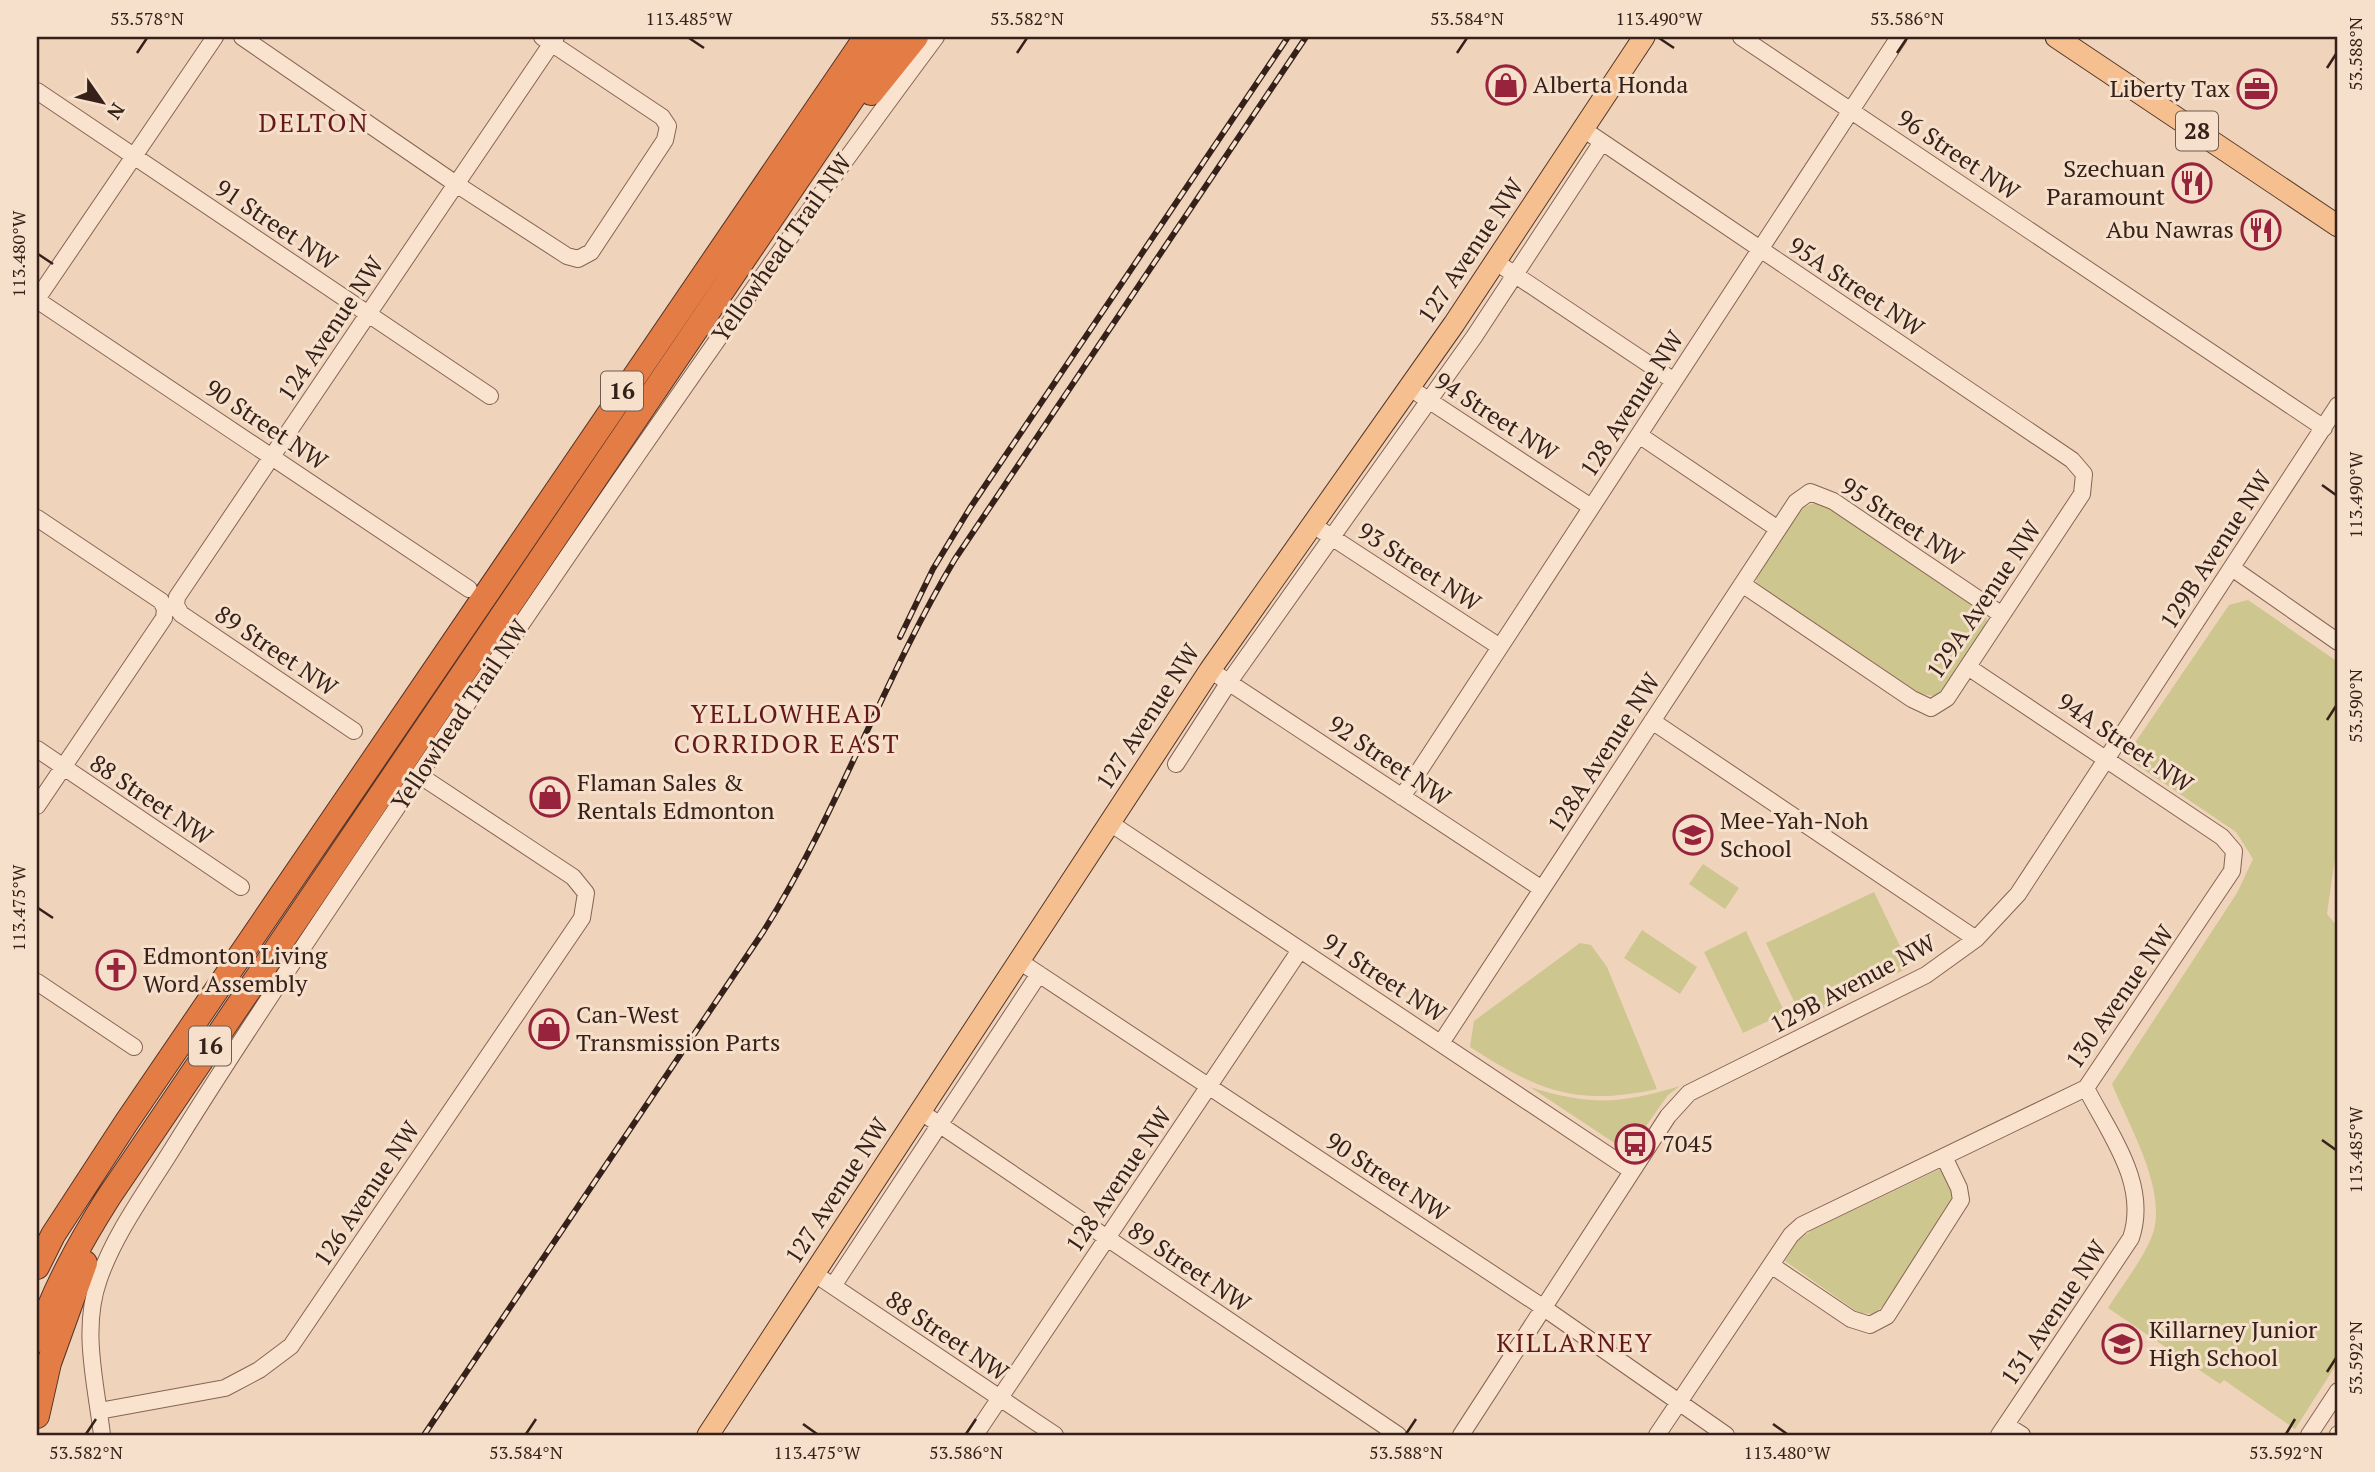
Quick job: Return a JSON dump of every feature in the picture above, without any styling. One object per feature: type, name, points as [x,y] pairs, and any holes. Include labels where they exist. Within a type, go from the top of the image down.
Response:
[{"type":"highway","name":"Yellowhead Trail NW","points":[[37,1267],[52,1235],[380,747],[866,37]]},
{"type":"highway","name":"Yellowhead Trail NW","points":[[37,1340],[76,1248],[108,1198],[794,180],[894,37]]},
{"type":"highway","points":[[794,180],[895,66],[916,37]]},
{"type":"highway","points":[[37,1416],[49,1363],[108,1198]]},
{"type":"highway","points":[[37,1257],[52,1235]]},
{"type":"main road","name":"127 Avenue NW","points":[[709,1435],[1210,670],[1410,388],[1644,37]]},
{"type":"main road","name":"28","points":[[2056,37],[2338,226]]},
{"type":"street","points":[[37,300],[215,37]]},
{"type":"street","points":[[242,37],[457,183],[568,256],[578,259],[591,252],[666,140],[668,125],[662,117],[550,39]]},
{"type":"street","name":"Yellowhead Trail NW","points":[[102,1435],[90,1324],[98,1280],[108,1259],[227,1062],[419,775],[764,270],[936,37]]},
{"type":"street","name":"96 Street NW","points":[[1741,37],[2324,428]]},
{"type":"street","name":"128 Avenue NW","points":[[1402,797],[1899,37]]},
{"type":"street","name":"124 Avenue NW","points":[[37,806],[457,183],[550,39]]},
{"type":"street","name":"91 Street NW","points":[[37,91],[490,396]]},
{"type":"street","name":"95A Street NW","points":[[1583,129],[2072,460],[2084,474],[2082,494]]},
{"type":"street","name":"127 Avenue NW","points":[[1176,764],[1229,682],[1429,401],[1602,142]]},
{"type":"street","points":[[1496,262],[1674,381]]},
{"type":"street","name":"90 Street NW","points":[[37,300],[469,589]]},
{"type":"street","name":"94 Street NW","points":[[1410,388],[1591,507]]},
{"type":"street","name":"129B Avenue NW","points":[[1461,1435],[1668,1116],[1689,1093],[1893,994],[1935,970],[1976,939],[2018,894],[2338,405]]},
{"type":"street","points":[[1639,435],[1778,529]]},
{"type":"street","name":"128A Avenue NW","points":[[1441,1043],[1796,502],[1811,492]]},
{"type":"street","name":"95 Street NW","points":[[1811,492],[1833,501],[2002,615]]},
{"type":"street","name":"129A Avenue NW","points":[[1742,584],[1912,699],[1931,708],[1947,698],[2082,494]]},
{"type":"street","name":"89 Street NW","points":[[37,517],[354,732]]},
{"type":"street","name":"93 Street NW","points":[[1313,525],[1500,648]]},
{"type":"street","points":[[2232,568],[2338,642]]},
{"type":"street","name":"94A Street NW","points":[[1968,667],[2222,837],[2234,851],[2232,871]]},
{"type":"street","name":"92 Street NW","points":[[1210,670],[1542,889]]},
{"type":"street","points":[[1652,721],[1976,939]]},
{"type":"street","name":"88 Street NW","points":[[37,749],[240,887]]},
{"type":"street","name":"126 Avenue NW","points":[[99,1410],[225,1388],[259,1370],[291,1346],[582,918],[586,893],[573,877],[419,775]]},
{"type":"street","name":"91 Street NW","points":[[1110,823],[1632,1171]]},
{"type":"street","name":"130 Avenue NW","points":[[1657,1435],[1770,1265],[1791,1235],[1802,1225],[2086,1088],[2232,871]]},
{"type":"street","name":"128 Avenue NW","points":[[975,1435],[1300,950]]},
{"type":"street","name":"90 Street NW","points":[[1019,961],[1544,1308],[1726,1435]]},
{"type":"street","name":"127 Avenue NW","points":[[833,1286],[1039,974]]},
{"type":"street","points":[[37,982],[134,1047]]},
{"type":"street","name":"131 Avenue NW","points":[[2003,1430],[2131,1238],[2137,1212],[2134,1182],[2086,1088]]},
{"type":"street","name":"89 Street NW","points":[[921,1111],[1107,1240],[1398,1435]]},
{"type":"street","points":[[1770,1265],[1851,1319],[1870,1325],[1886,1316],[1961,1200],[1959,1188],[1944,1157]]},
{"type":"street","name":"88 Street NW","points":[[815,1274],[1055,1435]]},
{"type":"street","points":[[2309,1435],[2338,1391]]},
{"type":"street","points":[[2003,1430],[2022,1435]]},
{"type":"shaded area","points":[[1815,503],[1828,508],[1986,614],[1987,624],[1945,688],[1934,696],[1920,694],[1756,583],[1757,575],[1801,508]]},
{"type":"shaded area","points":[[2248,600],[2338,662],[2338,837],[2327,914],[2338,927],[2338,1362],[2295,1429],[2224,1380],[2220,1384],[2108,1308],[2144,1252],[2153,1233],[2156,1216],[2151,1178],[2112,1084],[2237,893],[2253,859],[2236,832],[2131,761],[2128,753],[2229,605]]},
{"type":"shaded area","points":[[1703,864],[1739,888],[1725,909],[1689,884]]},
{"type":"shaded area","points":[[1874,892],[1910,967],[1802,1018],[1766,943]]},
{"type":"shaded area","points":[[1642,930],[1697,967],[1680,994],[1624,958]]},
{"type":"shaded area","points":[[1746,931],[1785,1013],[1743,1033],[1704,952]]},
{"type":"shaded area","points":[[1580,943],[1591,945],[1607,967],[1657,1089],[1603,1096],[1558,1091],[1516,1074],[1470,1047],[1474,1021]]},
{"type":"shaded area","points":[[1680,1086],[1668,1095],[1629,1150],[1625,1150],[1530,1087],[1570,1097],[1605,1100],[1640,1096]]},
{"type":"shaded area","points":[[1940,1169],[1952,1191],[1953,1199],[1885,1304],[1874,1314],[1859,1313],[1785,1261],[1798,1241],[1812,1230]]},
{"type":"railway","points":[[900,637],[933,569],[970,508],[1288,37]]},
{"type":"railway","points":[[424,1435],[763,932],[815,840],[905,651],[955,559],[1306,37]]},
{"type":"place","name":"Alberta Honda","points":[[1506,85]]},
{"type":"place","name":"Liberty Tax","points":[[2257,89]]},
{"type":"place","name":"Szechuan Paramount","points":[[2192,183]]},
{"type":"place","name":"Abu Nawras","points":[[2261,230]]},
{"type":"place","name":"Flaman Sales & Rentals Edmonton","points":[[550,797]]},
{"type":"place","name":"Mee-Yah-Noh School","points":[[1693,835]]},
{"type":"place","name":"Edmonton Living Word Assembly","points":[[116,970]]},
{"type":"place","name":"Can-West Transmission Parts","points":[[549,1029]]},
{"type":"place","name":"7045","points":[[1635,1144]]},
{"type":"place","name":"Killarney Junior High School","points":[[2122,1344]]},
{"type":"district","name":"DELTON","points":[[314,123]]},
{"type":"district","name":"YELLOWHEAD CORRIDOR EAST","points":[[787,729]]},
{"type":"district","name":"KILLARNEY","points":[[1575,1343]]}]
